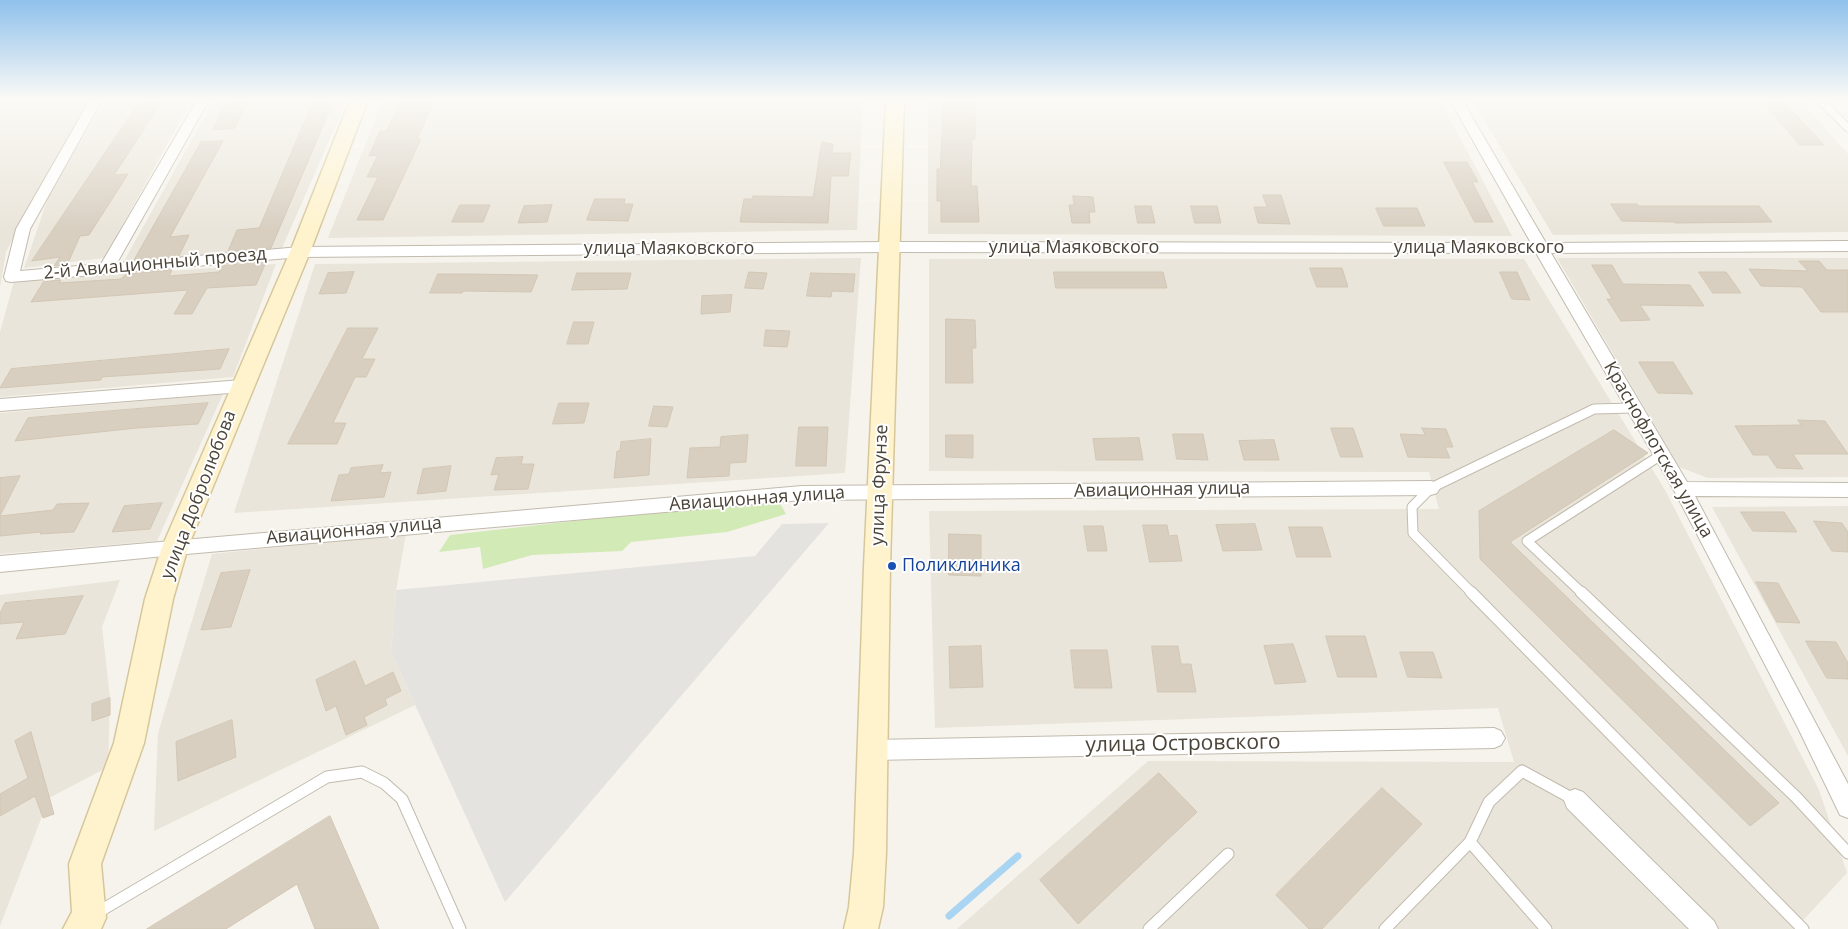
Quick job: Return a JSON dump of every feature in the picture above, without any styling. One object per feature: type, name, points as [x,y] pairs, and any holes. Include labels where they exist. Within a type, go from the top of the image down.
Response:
[{"type":"street","name":"2-й Авиационный проезд","points":[[71,143],[23,229],[11,276],[300,252]]},
{"type":"street","points":[[106,269],[178,143]]},
{"type":"street","name":"улица Добролюбова","points":[[84,923],[85,864],[129,743],[159,600],[175,547],[300,252],[342,143]]},
{"type":"street","name":"улица Фрунзе","points":[[861,929],[866,907],[870,853],[892,143]]},
{"type":"street","name":"Краснофлотская улица","points":[[1481,143],[1633,408],[1682,489],[1805,721],[1848,807]]},
{"type":"street","name":"улица Маяковского","points":[[300,252],[888,247],[1542,248],[1848,246]]},
{"type":"street","points":[[0,405],[242,386]]},
{"type":"street","name":"Авиационная улица","points":[[0,564],[175,547],[802,493],[1431,488]]},
{"type":"street","points":[[1682,489],[1848,490]]},
{"type":"street","name":"улица Островского","points":[[873,750],[1494,738]]},
{"type":"street","points":[[1575,800],[1706,929]]},
{"type":"lane","points":[[1633,408],[1594,409],[1431,488],[1412,506],[1413,534],[1803,929]]},
{"type":"lane","points":[[1661,455],[1527,541],[1796,798],[1848,853]]},
{"type":"lane","points":[[1385,929],[1470,842],[1489,802],[1522,771],[1575,800]]},
{"type":"lane","points":[[84,923],[328,777],[362,772],[384,782],[402,799],[460,929]]},
{"type":"lane","points":[[1470,842],[1546,929]]},
{"type":"lane","points":[[1149,929],[1228,854]]},
{"type":"shaded area","points":[[0,143],[66,143],[30,205],[6,252],[0,287]]},
{"type":"shaded area","points":[[80,143],[168,143],[104,258],[24,268],[48,198]]},
{"type":"shaded area","points":[[190,143],[328,143],[282,248],[124,261]]},
{"type":"shaded area","points":[[366,143],[861,143],[857,230],[328,238]]},
{"type":"shaded area","points":[[928,143],[1463,143],[1512,236],[928,234]]},
{"type":"shaded area","points":[[1498,143],[1839,143],[1848,154],[1848,232],[1553,235]]},
{"type":"shaded area","points":[[861,258],[845,473],[234,513],[315,264]]},
{"type":"shaded area","points":[[1557,258],[1848,258],[1848,477],[1708,478],[1679,467]]},
{"type":"shaded area","points":[[929,259],[1524,259],[1665,490],[1819,790],[1847,873],[1795,929],[957,929],[1148,761],[1514,762],[1498,708],[935,728],[929,511],[1439,509],[1429,472],[929,471]]},
{"type":"shaded area","points":[[276,264],[233,377],[0,397],[0,332],[14,281]]},
{"type":"shaded area","points":[[223,394],[157,541],[0,554],[0,413]]},
{"type":"shaded area","points":[[1848,506],[1848,756],[1712,507]]},
{"type":"shaded area","points":[[829,523],[505,902],[391,652],[396,590],[755,556],[782,524]]},
{"type":"shaded area","points":[[406,534],[396,590],[391,652],[415,705],[154,831],[158,733],[212,554]]},
{"type":"shaded area","points":[[120,580],[102,627],[110,698],[108,767],[49,798],[0,926],[0,595]]},
{"type":"green space","points":[[777,498],[786,514],[727,532],[631,542],[622,551],[532,555],[483,569],[480,547],[439,552],[450,535]]},
{"type":"building","points":[[112,143],[135,143],[114,175],[128,174],[89,235],[80,236],[67,265],[54,266],[60,257],[32,261]]},
{"type":"building","points":[[200,143],[222,143],[170,237],[189,235],[179,256],[134,260]]},
{"type":"building","points":[[295,143],[316,143],[271,248],[228,251],[237,230],[259,228]]},
{"type":"building","points":[[375,143],[419,143],[383,220],[357,220],[378,177],[367,177],[378,155],[369,156]]},
{"type":"building","points":[[822,143],[833,144],[832,153],[851,153],[848,176],[831,176],[828,223],[740,222],[744,199],[752,199],[753,196],[813,197]]},
{"type":"building","points":[[941,143],[972,143],[971,186],[977,186],[979,222],[941,222],[941,201],[937,201],[937,169],[940,169]]},
{"type":"building","points":[[1799,143],[1822,143],[1824,145],[1800,145]]},
{"type":"building","points":[[1444,162],[1467,162],[1478,182],[1472,182],[1493,222],[1475,222]]},
{"type":"building","points":[[1263,195],[1281,195],[1290,224],[1258,223],[1254,207],[1267,207]]},
{"type":"building","points":[[1073,196],[1093,197],[1095,212],[1089,212],[1090,223],[1072,223],[1069,205],[1074,205]]},
{"type":"building","points":[[595,199],[625,199],[624,204],[633,204],[628,221],[587,220]]},
{"type":"building","points":[[1611,204],[1637,204],[1638,206],[1759,206],[1772,222],[1675,223],[1622,221]]},
{"type":"building","points":[[460,205],[490,205],[483,222],[452,222]]},
{"type":"building","points":[[552,205],[547,222],[518,223],[524,206]]},
{"type":"building","points":[[1135,206],[1151,206],[1155,223],[1138,223]]},
{"type":"building","points":[[1191,206],[1217,206],[1221,223],[1195,223]]},
{"type":"building","points":[[1376,208],[1417,208],[1425,226],[1384,226]]},
{"type":"building","points":[[1799,261],[1819,261],[1827,270],[1848,270],[1848,312],[1821,312],[1802,287],[1761,286],[1749,269],[1808,271]]},
{"type":"building","points":[[266,262],[256,285],[207,288],[192,314],[174,314],[188,290],[31,302],[44,281],[61,280],[59,283],[121,279],[126,274],[172,270],[169,276],[219,272],[222,266]]},
{"type":"building","points":[[1592,265],[1612,265],[1623,284],[1690,285],[1704,306],[1640,305],[1650,320],[1621,321],[1607,299],[1612,299]]},
{"type":"building","points":[[1310,268],[1342,268],[1348,287],[1317,287]]},
{"type":"building","points":[[354,272],[346,293],[319,294],[328,273]]},
{"type":"building","points":[[749,272],[767,273],[763,289],[745,288]]},
{"type":"building","points":[[1054,272],[1163,272],[1167,288],[1056,288]]},
{"type":"building","points":[[1500,272],[1517,272],[1530,300],[1512,299]]},
{"type":"building","points":[[1699,272],[1726,272],[1741,293],[1713,293]]},
{"type":"building","points":[[577,273],[631,273],[627,289],[572,290]]},
{"type":"building","points":[[811,273],[855,274],[853,292],[832,291],[831,297],[807,296]]},
{"type":"building","points":[[438,274],[538,275],[531,292],[463,291],[462,293],[430,293]]},
{"type":"building","points":[[732,295],[730,312],[701,314],[702,296]]},
{"type":"building","points":[[946,319],[975,320],[976,348],[972,348],[973,383],[946,383]]},
{"type":"building","points":[[574,322],[594,322],[588,344],[567,344]]},
{"type":"building","points":[[348,328],[378,328],[362,359],[375,359],[366,377],[355,377],[333,423],[346,423],[337,444],[288,444]]},
{"type":"building","points":[[766,330],[790,331],[787,347],[764,346]]},
{"type":"building","points":[[229,349],[220,369],[102,377],[101,380],[0,388],[11,369]]},
{"type":"building","points":[[1639,362],[1673,362],[1693,394],[1658,393]]},
{"type":"building","points":[[208,403],[198,424],[137,428],[15,441],[28,418]]},
{"type":"building","points":[[559,403],[589,403],[584,423],[553,424]]},
{"type":"building","points":[[654,406],[673,407],[667,427],[649,426]]},
{"type":"building","points":[[1798,420],[1825,421],[1848,454],[1793,454],[1803,469],[1777,468],[1768,455],[1753,455],[1735,426],[1801,425]]},
{"type":"building","points":[[799,427],[828,427],[826,466],[796,466]]},
{"type":"building","points":[[1331,428],[1353,428],[1363,457],[1341,457]]},
{"type":"building","points":[[1422,428],[1446,429],[1453,447],[1445,447],[1450,458],[1408,457],[1400,434],[1425,435]]},
{"type":"building","points":[[1614,430],[1648,453],[1510,542],[1779,803],[1750,826],[1480,559],[1479,511]]},
{"type":"building","points":[[1173,434],[1203,434],[1208,460],[1177,459]]},
{"type":"building","points":[[748,435],[746,462],[730,463],[729,476],[687,478],[690,448],[720,447],[721,437]]},
{"type":"building","points":[[946,435],[973,435],[973,458],[946,457]]},
{"type":"building","points":[[1139,438],[1143,460],[1096,460],[1093,439]]},
{"type":"building","points":[[651,439],[649,475],[614,478],[617,451],[620,451],[621,442]]},
{"type":"building","points":[[1274,440],[1279,460],[1244,460],[1239,441]]},
{"type":"building","points":[[523,457],[521,464],[534,464],[528,489],[494,490],[499,474],[491,475],[496,458]]},
{"type":"building","points":[[383,465],[380,473],[391,472],[384,497],[331,501],[339,475],[349,474],[351,468]]},
{"type":"building","points":[[451,466],[446,491],[417,494],[423,469]]},
{"type":"building","points":[[20,476],[0,516],[0,478]]},
{"type":"building","points":[[89,503],[74,532],[40,534],[41,532],[0,536],[0,516],[53,510],[57,504]]},
{"type":"building","points":[[162,503],[150,529],[112,532],[124,506]]},
{"type":"building","points":[[1741,512],[1784,512],[1797,532],[1753,531]]},
{"type":"building","points":[[1814,521],[1842,523],[1848,532],[1848,552],[1832,551]]},
{"type":"building","points":[[1255,524],[1262,550],[1223,551],[1216,525]]},
{"type":"building","points":[[1143,525],[1167,525],[1169,536],[1177,535],[1182,561],[1150,562]]},
{"type":"building","points":[[1084,526],[1103,526],[1107,551],[1088,551]]},
{"type":"building","points":[[1289,527],[1322,527],[1331,557],[1297,557]]},
{"type":"building","points":[[949,534],[981,535],[981,576],[949,575]]},
{"type":"building","points":[[250,570],[231,627],[201,630],[221,573]]},
{"type":"building","points":[[1756,582],[1778,583],[1800,623],[1777,622]]},
{"type":"building","points":[[83,596],[65,634],[16,639],[24,622],[0,624],[0,613],[5,603]]},
{"type":"building","points":[[1326,636],[1365,636],[1377,677],[1338,677]]},
{"type":"building","points":[[1806,641],[1836,642],[1848,663],[1848,679],[1827,678]]},
{"type":"building","points":[[1293,644],[1306,682],[1275,684],[1264,646]]},
{"type":"building","points":[[981,646],[983,687],[950,688],[949,647]]},
{"type":"building","points":[[1152,646],[1178,646],[1181,664],[1191,664],[1196,692],[1158,692]]},
{"type":"building","points":[[1071,650],[1107,650],[1112,688],[1075,688]]},
{"type":"building","points":[[1400,652],[1433,652],[1442,678],[1408,677]]},
{"type":"building","points":[[355,661],[365,686],[393,672],[401,691],[385,699],[387,705],[364,717],[367,725],[346,735],[336,706],[326,711],[316,680]]},
{"type":"building","points":[[110,698],[110,715],[92,721],[92,704]]},
{"type":"building","points":[[232,720],[236,757],[178,781],[176,742]]},
{"type":"building","points":[[31,732],[54,814],[43,818],[35,796],[0,816],[0,794],[28,778],[15,741]]},
{"type":"building","points":[[1159,773],[1197,812],[1078,924],[1040,880]]},
{"type":"building","points":[[1382,788],[1422,824],[1322,929],[1309,929],[1276,895]]},
{"type":"building","points":[[330,816],[379,929],[315,929],[297,884],[226,929],[147,929]]},
{"type":"waterway","points":[[949,916],[1018,856]]},
{"type":"place","name":"Поликлиника","points":[[892,566]]}]
